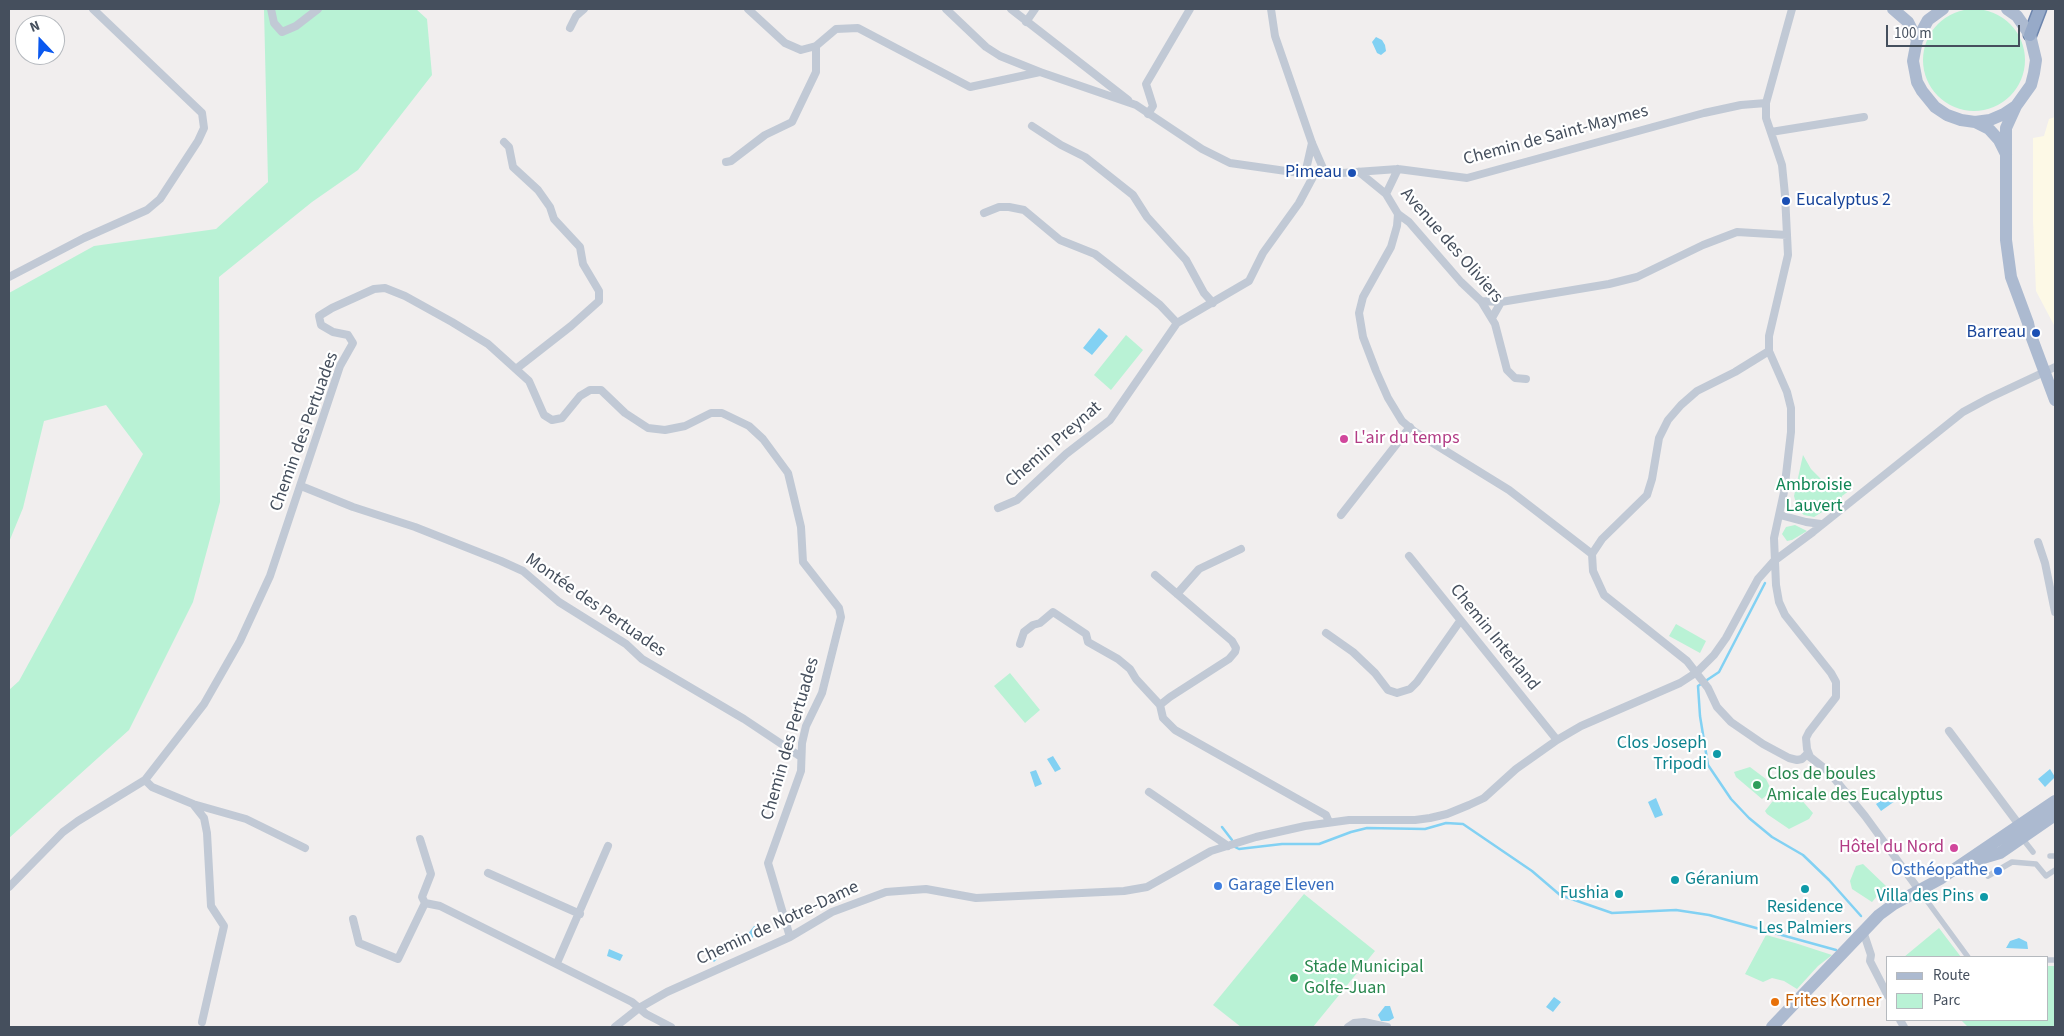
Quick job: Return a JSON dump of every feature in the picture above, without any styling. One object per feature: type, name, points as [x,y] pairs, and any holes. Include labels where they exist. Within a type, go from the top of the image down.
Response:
[{"type":"highway","points":[[2030,35],[2040,9]]},
{"type":"main road","points":[[1893,9],[1908,22],[1917,40]]},
{"type":"main road","points":[[1943,9],[1928,20],[1917,40],[1913,61],[1914,72],[1922,91],[1935,107],[1947,115],[1961,120],[1975,122],[1990,120],[2016,106]]},
{"type":"main road","points":[[2007,9],[2020,20],[2030,35],[2034,47],[2034,73],[2031,85],[2016,106],[2006,128],[2006,240],[2011,277],[2028,323],[2030,334],[2052,372],[2055,400]]},
{"type":"main road","points":[[1975,122],[1989,129],[1999,140],[2006,154]]},
{"type":"main road","points":[[1772,1027],[1863,931],[1888,908],[1940,880],[1965,862],[2000,853],[2055,802]]},
{"type":"main road","points":[[2021,832],[2055,815]]},
{"type":"street","points":[[9,277],[84,238],[147,210],[160,199],[198,141],[204,128],[202,113],[93,9]]},
{"type":"street","points":[[271,9],[274,23],[282,32],[296,26],[318,9]]},
{"type":"street","points":[[570,28],[576,16],[584,9]]},
{"type":"street","points":[[748,9],[785,43],[800,50],[816,46],[836,29],[858,28],[970,87],[1040,72]]},
{"type":"street","name":"Chemin de Saint-Maymes","points":[[946,9],[986,47],[1000,56],[1136,105],[1202,149],[1230,163],[1305,174],[1326,176],[1398,169],[1467,178],[1704,113],[1741,105],[1766,103]]},
{"type":"street","points":[[1011,9],[1136,105]]},
{"type":"street","points":[[1026,22],[1035,9]]},
{"type":"street","points":[[1148,114],[1153,106],[1146,84],[1190,9]]},
{"type":"street","points":[[1271,9],[1275,36],[1312,144],[1326,176]]},
{"type":"street","points":[[1792,9],[1766,103],[1766,118],[1782,165],[1786,235],[1786,267],[1769,336],[1769,351],[1787,392],[1791,408],[1791,432],[1780,515],[1774,538],[1774,561],[1779,602],[1785,616],[1831,673],[1836,682],[1836,697],[1809,732],[1806,744],[1810,757],[1829,772],[1865,816],[1967,956]]},
{"type":"street","points":[[726,162],[731,161],[765,135],[792,122],[816,72],[816,46]]},
{"type":"street","points":[[1771,132],[1864,117]]},
{"type":"street","points":[[1032,126],[1061,145],[1085,157],[1133,195],[1147,217],[1186,260],[1204,293],[1213,303]]},
{"type":"street","points":[[504,142],[510,147],[513,167],[538,190],[550,207],[554,219],[580,247],[583,264],[600,291],[598,301],[571,326],[516,369]]},
{"type":"street","points":[[1305,174],[1312,144]]},
{"type":"street","name":"Avenue des Oliviers","points":[[1386,194],[1398,169]]},
{"type":"street","name":"Avenue des Oliviers","points":[[1359,172],[1386,194],[1398,214],[1409,222],[1461,282],[1481,301],[1492,318],[1507,370],[1515,378],[1526,379]]},
{"type":"street","name":"Chemin Preynat","points":[[998,508],[1017,500],[1066,454],[1110,420],[1177,323],[1249,281],[1263,253],[1299,203],[1314,175]]},
{"type":"street","points":[[984,212],[999,207],[1024,210],[1060,240],[1096,254],[1160,305],[1177,323]]},
{"type":"street","points":[[1398,214],[1397,226],[1391,247],[1363,298],[1359,313],[1363,337],[1388,398],[1402,421],[1509,490],[1592,554]]},
{"type":"street","name":"Avenue des Oliviers","points":[[1492,318],[1501,302],[1609,284],[1637,277],[1703,245],[1737,232],[1786,235]]},
{"type":"street","name":"Chemin des Pertuades","points":[[9,887],[63,832],[145,780],[204,704],[222,675],[270,576],[302,486],[340,366],[353,343],[348,335],[333,332],[321,325],[320,316],[332,308],[374,289],[385,288],[405,296],[488,344],[529,381],[544,415],[552,420],[562,418],[580,396],[590,390],[600,390],[625,413],[648,428],[665,430],[685,426],[711,413],[722,413],[749,426],[763,439],[788,473],[801,527],[802,562],[839,608],[841,617],[822,693],[806,726],[802,743],[801,771],[768,863],[790,937]]},
{"type":"street","points":[[1481,301],[1501,302]]},
{"type":"street","points":[[1769,351],[1735,372],[1697,390],[1668,420],[1659,438],[1652,480],[1647,495],[1602,539],[1592,554],[1593,571],[1604,595],[1687,661],[1702,679],[1718,707],[1731,722],[1763,744],[1789,758],[1802,759],[1808,753]]},
{"type":"street","name":"Chemin de Notre-Dame","points":[[615,1027],[639,1008],[667,992],[790,937],[832,912],[886,892],[926,889],[976,898],[1124,891],[1147,888],[1211,851],[1256,837],[1329,822],[1348,820],[1414,820],[1447,814],[1484,798],[1516,769],[1557,740],[1598,718],[1680,683],[1696,672],[1714,655],[1726,638],[1758,578],[1774,561],[1963,412],[1989,398],[2052,372]]},
{"type":"street","points":[[1341,515],[1410,427]]},
{"type":"street","name":"Montée des Pertuades","points":[[302,486],[344,504],[414,527],[523,571],[559,602],[626,644],[642,659],[744,720],[801,757]]},
{"type":"street","points":[[1780,515],[1822,524]]},
{"type":"street","points":[[2038,542],[2045,563],[2055,612]]},
{"type":"street","points":[[1177,594],[1198,569],[1241,549]]},
{"type":"street","name":"Chemin Interland","points":[[1408,556],[1557,740]]},
{"type":"street","points":[[1155,574],[1232,641],[1236,648],[1229,659],[1170,696],[1160,705]]},
{"type":"street","points":[[1020,644],[1024,632],[1033,625],[1040,624],[1053,612],[1086,634],[1088,642],[1118,659],[1160,705],[1163,718],[1175,730],[1326,815],[1329,822]]},
{"type":"street","points":[[1326,633],[1354,652],[1375,673],[1388,690],[1397,693],[1410,689],[1417,682],[1460,621]]},
{"type":"street","points":[[1949,731],[2021,832],[2033,852]]},
{"type":"street","points":[[145,780],[152,787],[193,804],[246,819],[305,848]]},
{"type":"street","points":[[1149,792],[1228,846]]},
{"type":"street","points":[[193,804],[204,818],[207,833],[211,906],[224,926],[202,1022]]},
{"type":"street","points":[[420,839],[431,874],[422,897],[425,903]]},
{"type":"street","points":[[557,963],[580,914],[608,846]]},
{"type":"street","points":[[1988,876],[2012,862],[2036,864],[2046,876],[2055,870]]},
{"type":"street","points":[[488,873],[580,914]]},
{"type":"street","points":[[353,919],[359,943],[398,959],[425,903]]},
{"type":"street","points":[[425,903],[440,906],[557,963],[632,1002],[670,1027]]},
{"type":"street","points":[[1863,931],[1871,955],[1870,962],[1886,992]]},
{"type":"street","points":[[1348,1027],[1354,1023],[1364,1022],[1386,1027]]},
{"type":"shaded area","points":[[2055,117],[2055,327],[2036,291],[2033,221],[2033,138],[2044,136],[2049,119]]},
{"type":"green space","points":[[264,9],[416,9],[427,19],[432,75],[358,170],[312,202],[219,277],[220,502],[193,602],[129,730],[9,838],[9,690],[19,681],[143,454],[106,405],[44,421],[23,508],[9,542],[9,293],[94,246],[216,229],[268,182]]},
{"type":"green space","points":[[1974,9],[1993,13],[2010,24],[2021,41],[2025,60],[2021,79],[2010,96],[1993,107],[1974,111],[1955,107],[1938,96],[1927,79],[1923,60],[1927,41],[1938,24],[1955,13]]},
{"type":"green space","points":[[1126,335],[1143,350],[1111,390],[1094,375]]},
{"type":"green space","name":"Ambroisie Lauvert","points":[[1803,455],[1811,469],[1824,482],[1845,489],[1853,488],[1842,496],[1842,500],[1814,517],[1804,515],[1798,510],[1794,496]]},
{"type":"green space","points":[[1795,525],[1807,531],[1787,541],[1782,534],[1786,527]]},
{"type":"green space","points":[[1676,624],[1706,641],[1700,653],[1669,636]]},
{"type":"green space","points":[[1010,673],[1040,710],[1025,723],[994,686]]},
{"type":"green space","name":"Clos de boules Amicale des Eucalyptus","points":[[1750,767],[1766,779],[1772,791],[1762,799],[1736,777],[1734,772]]},
{"type":"green space","points":[[1781,796],[1798,796],[1813,813],[1809,819],[1789,829],[1767,814],[1765,811],[1772,802]]},
{"type":"green space","points":[[1863,864],[1886,886],[1872,902],[1852,889],[1850,881],[1856,866]]},
{"type":"green space","name":"Stade Municipal Golfe-Juan","points":[[1304,894],[1375,951],[1313,1027],[1241,1027],[1213,1005]]},
{"type":"green space","points":[[1939,928],[1960,956],[1905,956]]},
{"type":"green space","points":[[1766,935],[1832,955],[1818,966],[1797,989],[1784,981],[1772,978],[1763,982],[1745,974]]},
{"type":"green space","points":[[2049,966],[2055,966],[2055,1027],[1968,1027],[1962,1021],[2049,1021]]},
{"type":"water","points":[[1376,37],[1382,40],[1385,45],[1386,51],[1381,55],[1377,53],[1372,42]]},
{"type":"water","points":[[1099,328],[1108,336],[1092,355],[1083,348]]},
{"type":"water","points":[[1053,756],[1061,769],[1055,772],[1047,759]]},
{"type":"water","points":[[2050,769],[2055,777],[2045,787],[2038,779]]},
{"type":"water","points":[[1036,770],[1042,784],[1035,787],[1030,772]]},
{"type":"water","points":[[1890,794],[1895,801],[1881,811],[1876,804]]},
{"type":"water","points":[[1656,798],[1663,815],[1655,818],[1648,802]]},
{"type":"water","points":[[754,926],[760,928],[758,933],[752,938],[747,938],[747,935]]},
{"type":"water","points":[[2019,938],[2027,942],[2028,949],[2006,948],[2010,941]]},
{"type":"water","points":[[721,945],[726,951],[714,962],[708,956]]},
{"type":"water","points":[[609,949],[623,955],[620,961],[607,956]]},
{"type":"water","points":[[1554,997],[1561,1002],[1553,1012],[1546,1007]]},
{"type":"water","points":[[1385,1006],[1390,1006],[1394,1018],[1389,1021],[1381,1021],[1378,1015]]},
{"type":"waterway","points":[[1765,583],[1719,672],[1698,686],[1700,716],[1708,765],[1731,799],[1749,818],[1772,837],[1803,855],[1829,880],[1861,916]]},
{"type":"waterway","points":[[1235,847],[1239,849],[1282,844],[1319,844],[1367,828],[1425,829],[1446,823],[1463,824],[1532,871],[1560,895],[1612,913],[1676,910],[1709,915],[1836,950]]},
{"type":"waterway","points":[[1222,827],[1232,840]]},
{"type":"place","name":"Pimeau","points":[[1352,173]]},
{"type":"place","name":"Eucalyptus 2","points":[[1786,201]]},
{"type":"place","name":"Barreau","points":[[2036,333]]},
{"type":"place","name":"L'air du temps","points":[[1344,439]]},
{"type":"place","name":"Clos Joseph Tripodi","points":[[1717,754]]},
{"type":"place","name":"Clos de boules Amicale des Eucalyptus","points":[[1757,785]]},
{"type":"place","name":"Hôtel du Nord","points":[[1954,848]]},
{"type":"place","name":"Osthéopathe","points":[[1998,871]]},
{"type":"place","name":"Géranium","points":[[1675,880]]},
{"type":"place","name":"Garage Eleven","points":[[1218,886]]},
{"type":"place","name":"Residence Les Palmiers","points":[[1805,889]]},
{"type":"place","name":"Fushia","points":[[1619,894]]},
{"type":"place","name":"Villa des Pins","points":[[1984,897]]},
{"type":"place","name":"Stade Municipal Golfe-Juan","points":[[1294,978]]},
{"type":"place","name":"Frites Korner","points":[[1775,1002]]}]
